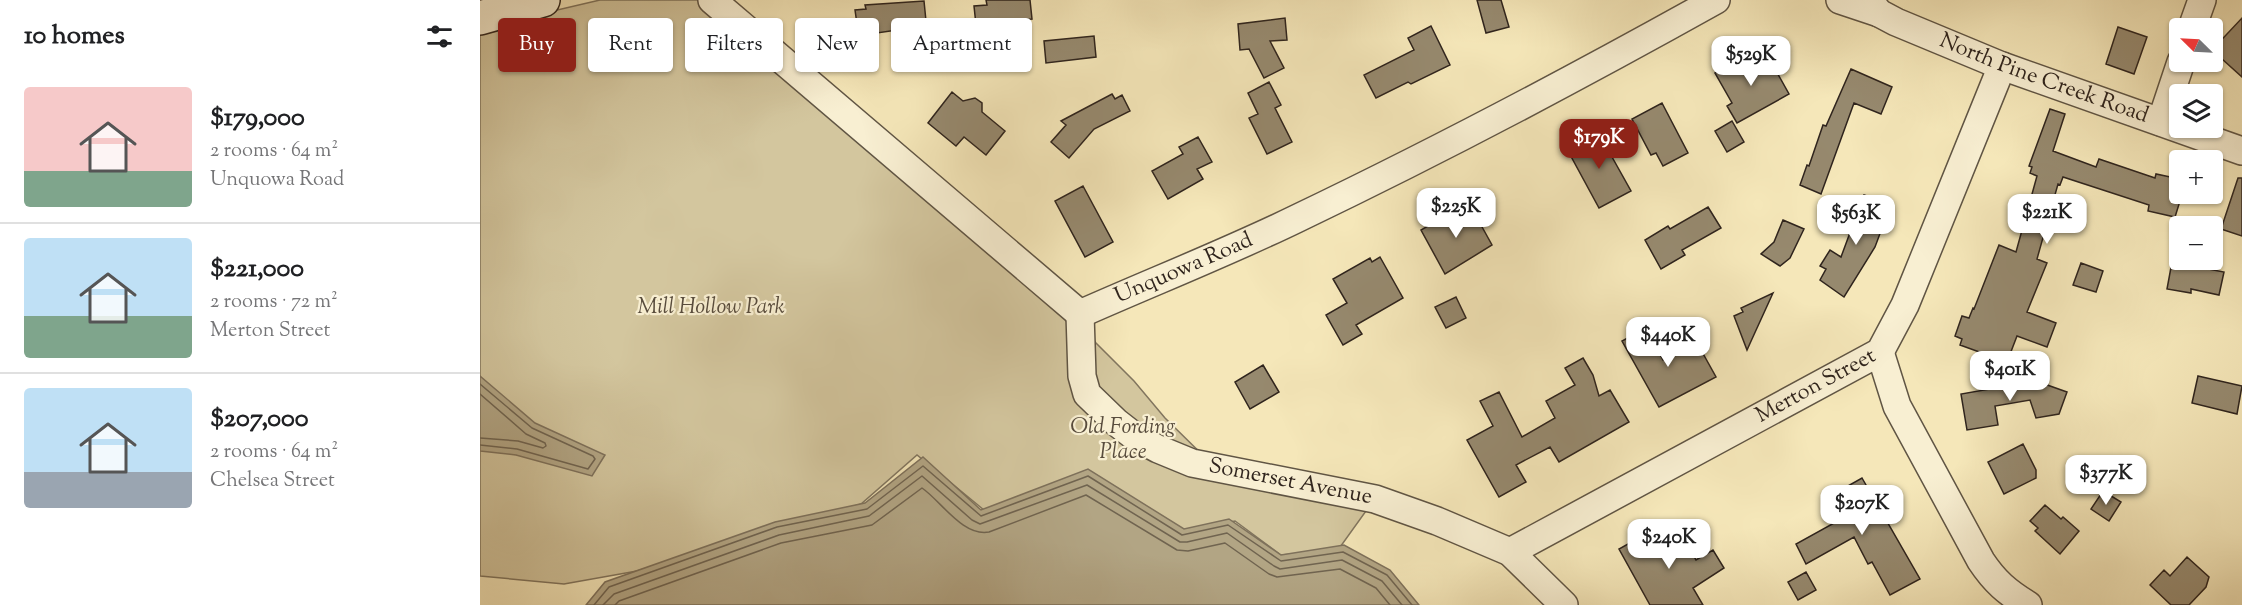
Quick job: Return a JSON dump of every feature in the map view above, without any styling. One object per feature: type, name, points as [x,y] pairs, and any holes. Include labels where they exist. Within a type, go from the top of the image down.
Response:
[{"type":"main road","points":[[480,18],[543,0]]},
{"type":"street","points":[[712,0],[1080,314]]},
{"type":"street","name":"Unquowa Road","points":[[1080,314],[1296,220],[1490,121],[1716,0]]},
{"type":"street","name":"North Pine Creek Road","points":[[1840,0],[1874,7],[1896,22],[2002,66],[2242,151]]},
{"type":"street","points":[[2196,18],[2202,0]]},
{"type":"street","name":"Merton Street","points":[[1510,552],[1880,352],[1905,305],[2002,66]]},
{"type":"street","points":[[2161,122],[2178,72]]},
{"type":"street","name":"Somerset Avenue","points":[[1080,314],[1082,376],[1088,394],[1134,436],[1192,463],[1375,499],[1437,521],[1510,552],[1564,605]]},
{"type":"street","points":[[1880,352],[1897,406],[1981,561],[1992,578],[2007,592],[2028,605]]},
{"type":"green space","name":"Mill Hollow Park","points":[[600,0],[698,0],[720,18],[685,18],[685,72],[783,72],[783,69],[1058,292],[1096,343],[1134,381],[1165,418],[1222,474],[1366,511],[1338,550],[1281,555],[1235,521],[1180,531],[984,510],[917,455],[861,504],[637,571],[564,584],[480,576],[480,28],[498,24],[498,72],[576,72],[576,18],[523,18]]},
{"type":"water","points":[[480,376],[535,423],[605,455],[592,476],[516,455],[480,451]]},
{"type":"water","points":[[923,457],[981,510],[1088,469],[1184,529],[1229,519],[1281,555],[1344,545],[1390,570],[1419,605],[586,605],[605,582],[775,522],[865,503]]},
{"type":"building","points":[[986,0],[1030,0],[1032,18],[975,18],[974,6],[987,5]]},
{"type":"building","points":[[1477,0],[1501,0],[1509,27],[1486,33]]},
{"type":"building","points":[[924,1],[926,18],[891,18],[891,31],[879,33],[879,18],[856,18],[855,10],[866,9],[865,5]]},
{"type":"building","points":[[1285,18],[1287,40],[1270,41],[1284,68],[1264,78],[1249,49],[1240,50],[1238,24]]},
{"type":"building","points":[[2242,18],[2242,77],[2223,60],[2223,38]]},
{"type":"building","points":[[1431,26],[1450,65],[1376,98],[1364,75],[1414,50],[1408,38]]},
{"type":"building","points":[[2118,27],[2147,37],[2134,74],[2106,64]]},
{"type":"building","points":[[1094,36],[1096,57],[1046,63],[1044,41]]},
{"type":"building","points":[[1746,56],[1753,69],[1770,60],[1789,94],[1737,123],[1727,106],[1732,103],[1715,73]]},
{"type":"building","points":[[1851,69],[1892,87],[1881,114],[1854,103],[1821,194],[1800,185],[1823,125],[1826,126]]},
{"type":"building","points":[[1269,82],[1281,105],[1275,108],[1292,142],[1267,154],[1249,118],[1258,114],[1248,93]]},
{"type":"building","points":[[952,92],[963,101],[975,98],[982,103],[982,112],[1005,131],[986,155],[964,137],[956,146],[928,123]]},
{"type":"building","points":[[1112,94],[1115,99],[1122,95],[1130,111],[1094,129],[1069,158],[1051,142],[1066,125],[1061,121]]},
{"type":"building","points":[[1662,103],[1688,153],[1663,166],[1656,153],[1651,155],[1632,119]]},
{"type":"building","points":[[2050,109],[2065,114],[2053,151],[2096,167],[2099,159],[2155,178],[2156,174],[2169,177],[2169,204],[2179,204],[2175,216],[2148,211],[2149,205],[2063,177],[2060,185],[2058,184],[2037,259],[2047,263],[2027,312],[2056,323],[2047,347],[2017,336],[2007,362],[1960,345],[1962,339],[1955,336],[1962,316],[1969,318],[1974,309],[1999,245],[2016,252],[2037,176],[2030,173],[2032,167],[2029,166]]},
{"type":"building","points":[[1732,121],[1744,142],[1727,152],[1715,131]]},
{"type":"building","points":[[1598,132],[1631,191],[1599,208],[1567,149]]},
{"type":"building","points":[[1198,137],[1212,162],[1197,169],[1203,179],[1168,199],[1152,171],[1183,154],[1179,147]]},
{"type":"building","points":[[2238,178],[2242,178],[2242,236],[2223,230],[2223,223]]},
{"type":"building","points":[[1083,186],[1113,242],[1085,257],[1055,201]]},
{"type":"building","points":[[1864,195],[1891,204],[1875,247],[1844,297],[1820,280],[1826,269],[1820,266],[1830,250],[1841,257]]},
{"type":"building","points":[[1471,207],[1492,245],[1445,274],[1421,230],[1450,213],[1453,218]]},
{"type":"building","points":[[1708,207],[1721,228],[1682,250],[1685,255],[1661,269],[1645,240],[1668,226],[1670,229]]},
{"type":"building","points":[[1783,220],[1804,229],[1790,258],[1780,266],[1761,254],[1774,242]]},
{"type":"building","points":[[1380,257],[1403,298],[1356,325],[1362,334],[1343,345],[1326,315],[1347,303],[1333,279],[1370,258],[1372,262]]},
{"type":"building","points":[[2081,263],[2103,271],[2096,292],[2073,285]]},
{"type":"building","points":[[2171,270],[2224,272],[2219,295],[2191,289],[2191,293],[2167,289]]},
{"type":"building","points":[[1773,293],[1747,350],[1734,316],[1743,312],[1741,308]]},
{"type":"building","points":[[1456,297],[1466,318],[1446,328],[1435,307]]},
{"type":"building","points":[[1646,328],[1663,360],[1696,341],[1716,377],[1659,407],[1622,341]]},
{"type":"building","points":[[1583,358],[1593,375],[1599,396],[1610,390],[1629,422],[1559,462],[1550,447],[1516,465],[1526,482],[1499,497],[1467,440],[1493,426],[1480,401],[1499,392],[1522,437],[1555,418],[1546,401],[1575,385],[1565,368]]},
{"type":"building","points":[[1263,365],[1279,392],[1250,409],[1235,382]]},
{"type":"building","points":[[2198,376],[2242,386],[2237,414],[2192,403]]},
{"type":"building","points":[[2036,381],[2067,392],[2059,414],[2036,418],[2030,400],[1995,406],[1998,425],[1967,430],[1961,394]]},
{"type":"building","points":[[2023,444],[2036,470],[2036,478],[2004,494],[1988,462]]},
{"type":"building","points":[[1862,478],[1920,579],[1890,595],[1872,562],[1868,564],[1854,537],[1806,564],[1796,544],[1836,522],[1823,500]]},
{"type":"building","points":[[2103,491],[2121,502],[2109,521],[2091,509]]},
{"type":"building","points":[[2045,505],[2079,531],[2060,554],[2035,531],[2038,528],[2030,521]]},
{"type":"building","points":[[1679,529],[1696,560],[1713,550],[1724,568],[1693,588],[1703,605],[1650,605],[1619,549],[1644,535],[1650,546]]},
{"type":"building","points":[[2187,557],[2209,577],[2206,587],[2189,605],[2171,605],[2150,585],[2164,570],[2170,576]]},
{"type":"building","points":[[1806,572],[1816,590],[1798,600],[1788,582]]},
{"type":"park label","name":"Old Fording Place","points":[[1123,440]]}]
